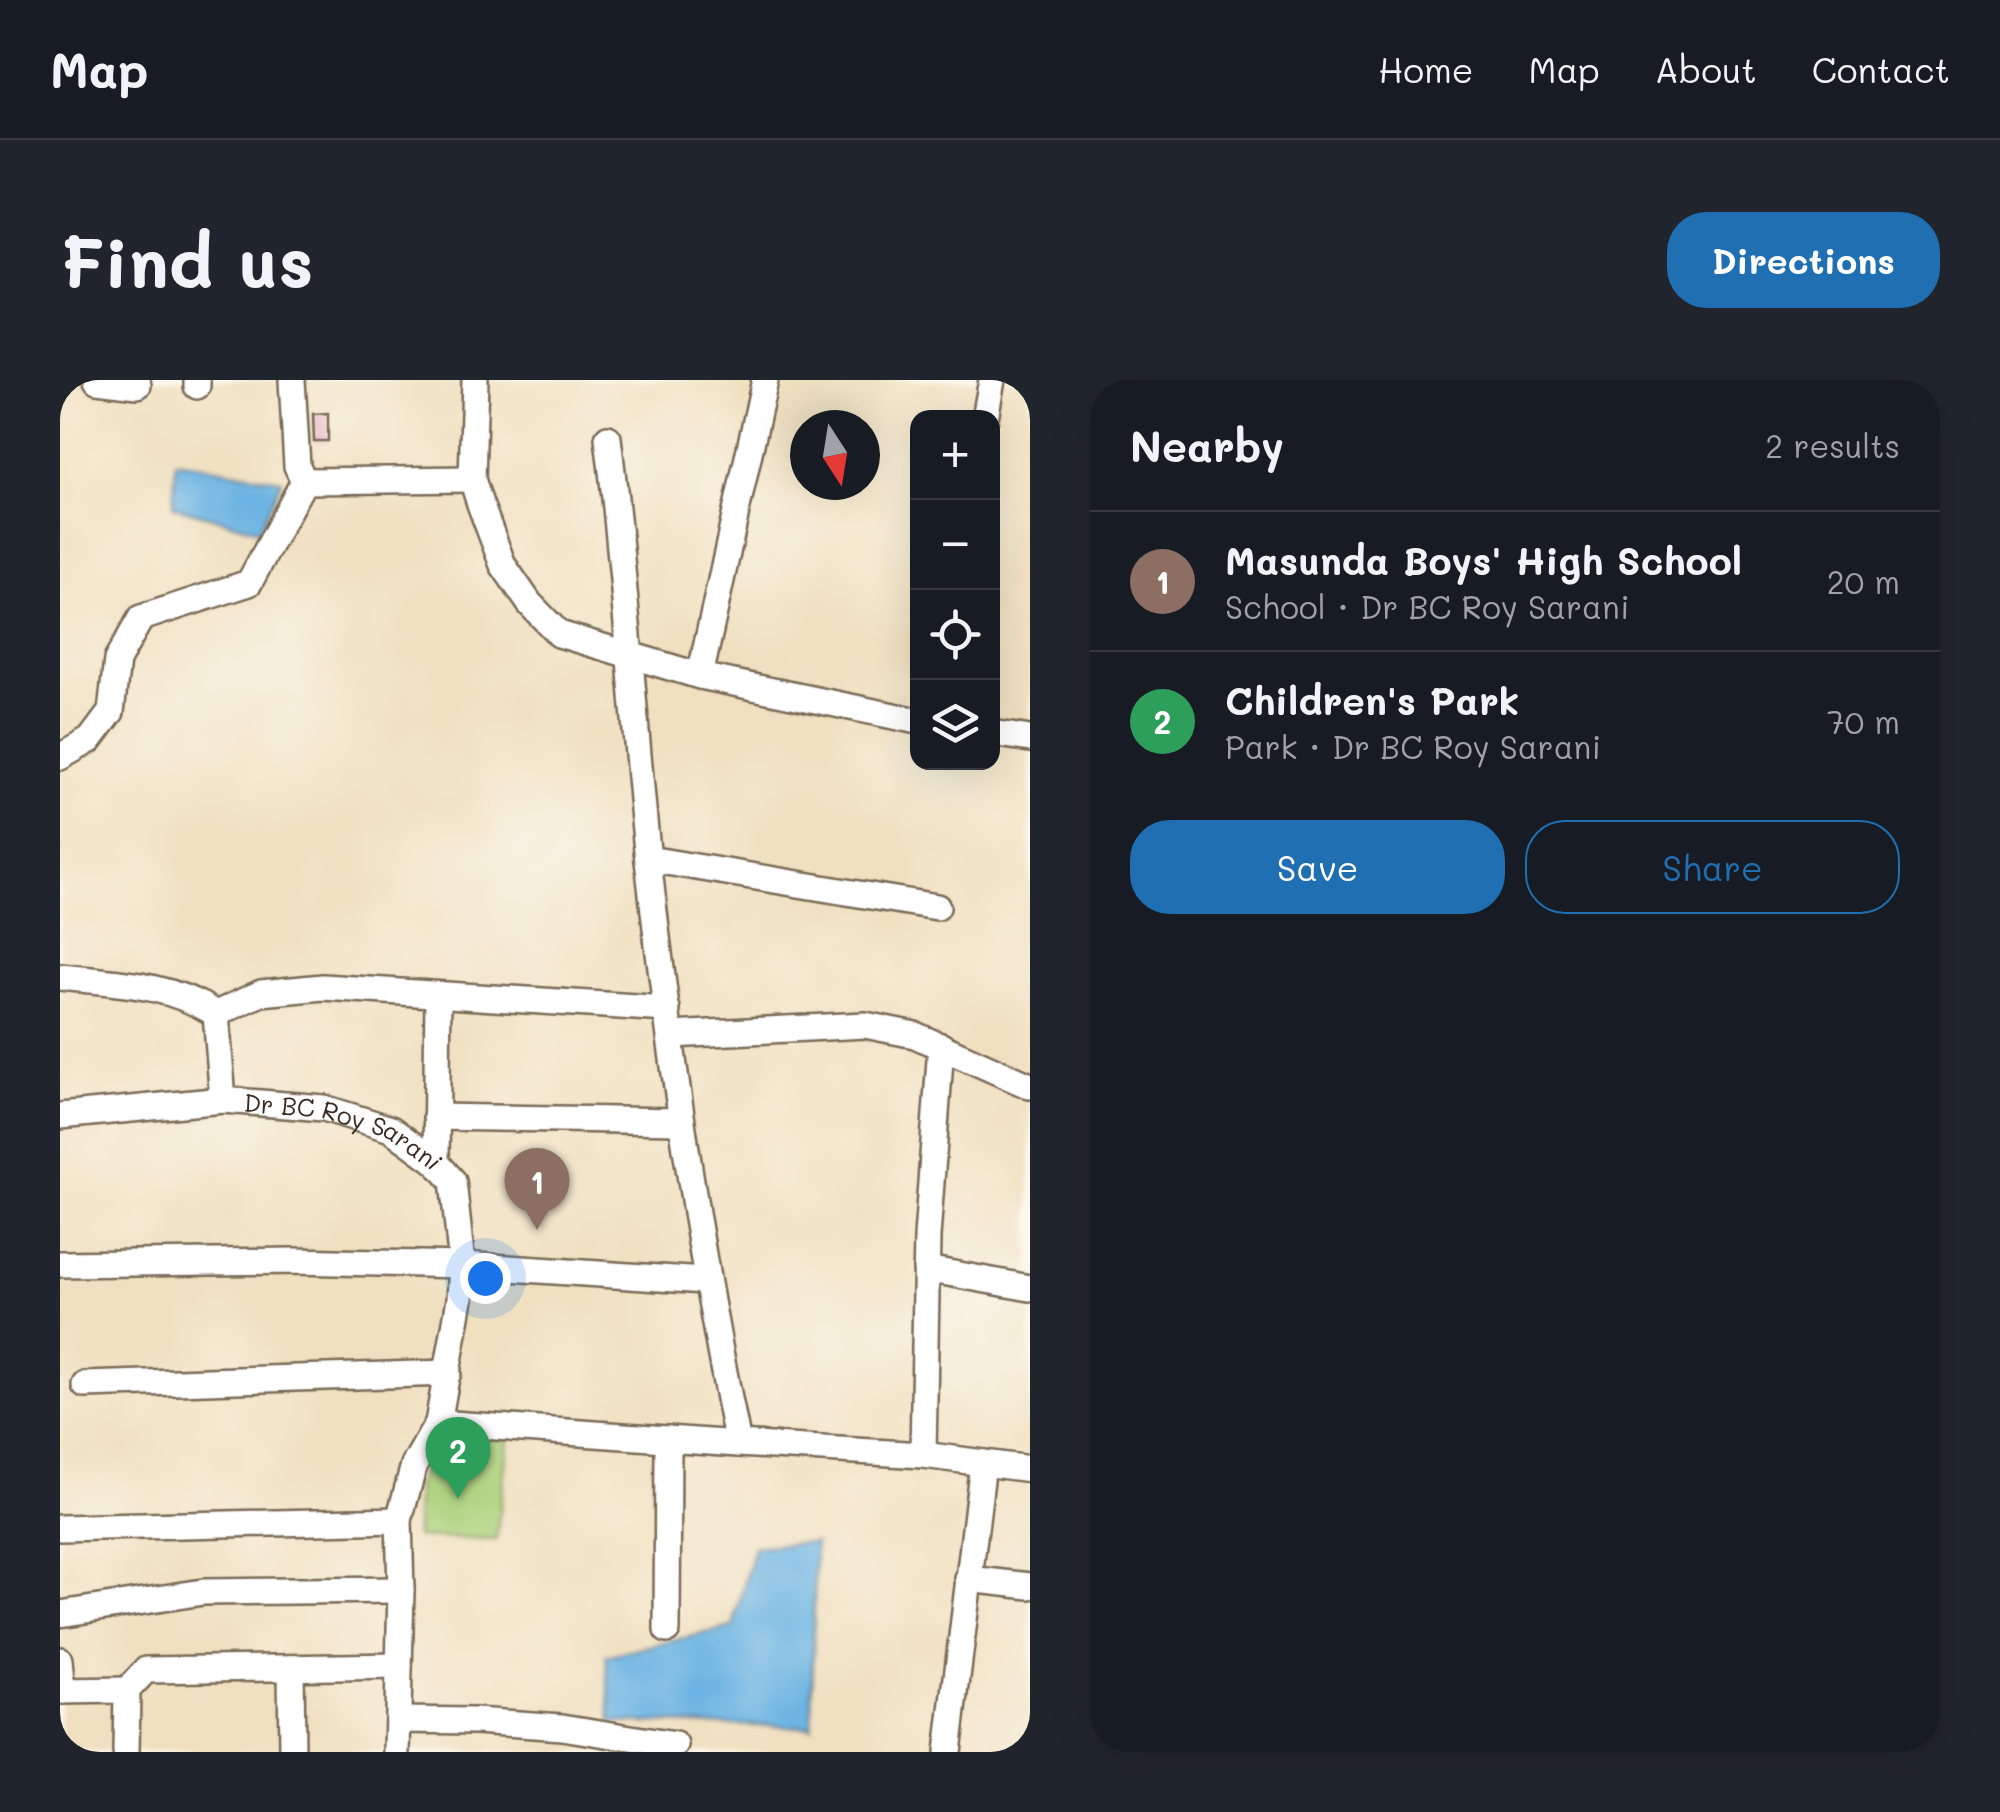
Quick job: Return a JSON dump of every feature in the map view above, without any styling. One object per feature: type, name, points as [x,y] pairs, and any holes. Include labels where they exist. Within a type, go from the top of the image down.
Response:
[{"type":"street","points":[[97,380],[138,385]]},
{"type":"street","points":[[292,380],[297,466],[304,482]]},
{"type":"street","points":[[475,380],[472,479],[503,565],[530,604],[559,634],[700,676],[910,719]]},
{"type":"street","points":[[700,676],[765,380]]},
{"type":"street","points":[[986,410],[992,380]]},
{"type":"street","points":[[608,438],[648,859],[680,1122],[705,1281],[738,1444]]},
{"type":"street","points":[[304,482],[472,479]]},
{"type":"street","points":[[60,756],[90,740],[111,712],[117,660],[141,618],[249,583],[304,482]]},
{"type":"street","points":[[1000,733],[1030,738]]},
{"type":"street","points":[[648,859],[937,907]]},
{"type":"street","points":[[60,977],[156,987],[191,998],[216,1014]]},
{"type":"street","points":[[216,1014],[261,993],[289,988],[667,1010]]},
{"type":"street","points":[[436,1162],[438,996]]},
{"type":"street","points":[[216,1014],[223,1100]]},
{"type":"street","points":[[670,1036],[865,1025],[915,1036],[1030,1086]]},
{"type":"street","points":[[923,1455],[926,1270],[941,1046]]},
{"type":"street","name":"Dr BC Roy Sarani","points":[[60,1116],[223,1100],[324,1108],[391,1130],[436,1162],[453,1181],[462,1265],[460,1299],[438,1423],[414,1466],[399,1520],[397,1752]]},
{"type":"street","points":[[436,1118],[680,1122]]},
{"type":"street","points":[[60,1264],[294,1261],[462,1265],[705,1281]]},
{"type":"street","points":[[926,1270],[1030,1288]]},
{"type":"street","points":[[85,1384],[448,1373]]},
{"type":"street","points":[[438,1423],[923,1455],[1030,1469]]},
{"type":"street","points":[[667,1630],[668,1439]]},
{"type":"street","points":[[948,1752],[983,1463]]},
{"type":"street","points":[[60,1528],[399,1520]]},
{"type":"street","points":[[968,1580],[1030,1586]]},
{"type":"street","points":[[60,1614],[202,1592],[401,1590]]},
{"type":"street","points":[[60,1660],[62,1691],[127,1690]]},
{"type":"street","points":[[126,1752],[127,1690],[146,1670],[400,1666]]},
{"type":"street","points":[[291,1668],[292,1752]]},
{"type":"street","points":[[398,1720],[562,1726],[675,1744]]},
{"type":"green space","points":[[439,1439],[508,1439],[496,1540],[416,1537],[417,1484]]},
{"type":"water","points":[[176,461],[282,480],[259,530],[173,506]]},
{"type":"water","points":[[815,1542],[812,1727],[612,1722],[606,1656],[733,1627],[754,1547]]},
{"type":"building","points":[[328,413],[328,441],[314,441],[313,414]]},
{"type":"place","name":"Masunda Boys' High School","points":[[537,1230]]},
{"type":"place","name":"Children's Park","points":[[458,1499]]}]
